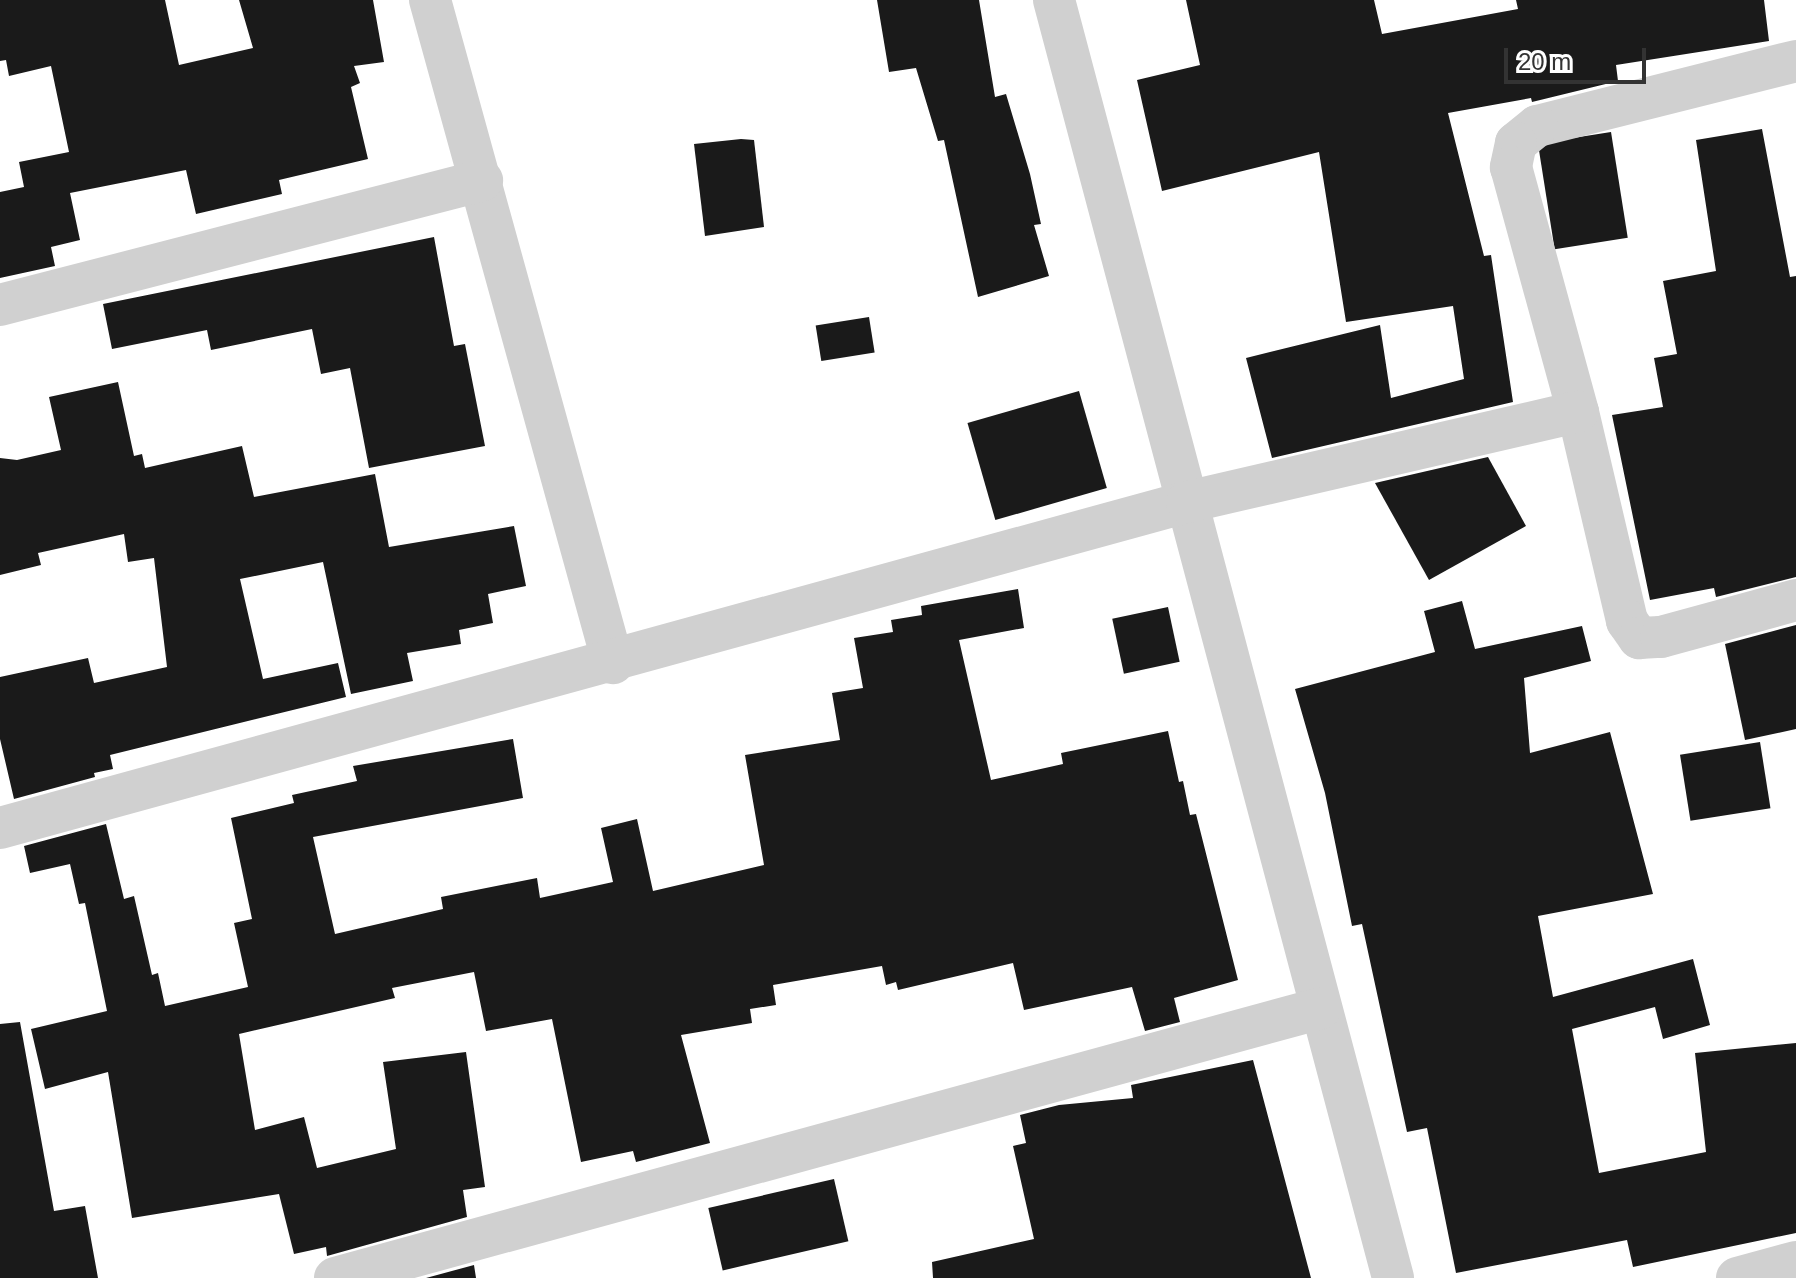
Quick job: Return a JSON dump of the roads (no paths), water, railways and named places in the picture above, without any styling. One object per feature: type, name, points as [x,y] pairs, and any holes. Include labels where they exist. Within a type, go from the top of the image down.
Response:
[{"type":"street","points":[[430,0],[613,663]]},
{"type":"street","points":[[1054,0],[1393,1278]]},
{"type":"street","points":[[1796,61],[1537,126],[1516,143],[1511,167],[1578,412],[1627,621],[1639,638],[1661,637],[1796,600]]},
{"type":"street","points":[[0,305],[482,180]]},
{"type":"street","points":[[0,828],[613,663],[1187,502],[1578,412]]},
{"type":"street","points":[[335,1278],[1321,1008]]},
{"type":"street","points":[[1737,1278],[1796,1262]]}]
